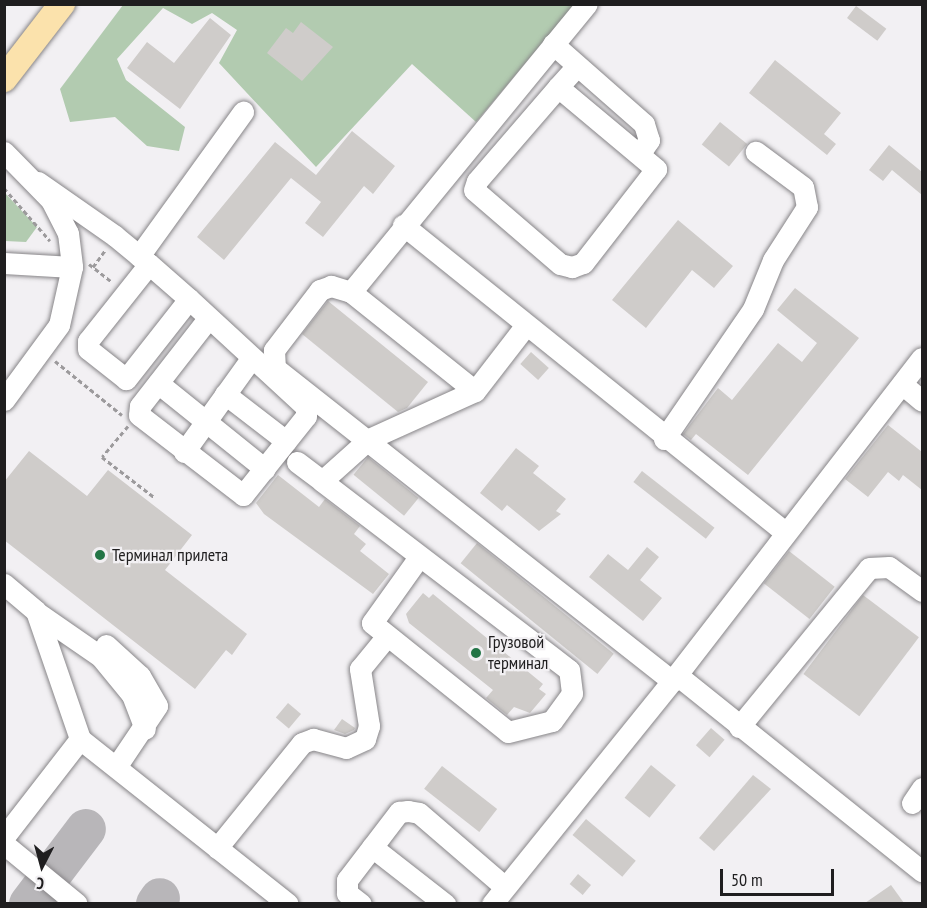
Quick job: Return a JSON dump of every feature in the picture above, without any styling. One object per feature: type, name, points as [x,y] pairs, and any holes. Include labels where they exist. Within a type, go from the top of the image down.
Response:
[{"type":"main road","points":[[4,79],[62,4]]},
{"type":"lane","points":[[351,292],[403,225],[587,4]]},
{"type":"lane","points":[[553,44],[648,128],[650,140],[641,152]]},
{"type":"lane","points":[[558,87],[654,164],[654,175],[584,263],[560,264],[474,190],[558,87],[577,66]]},
{"type":"lane","points":[[189,299],[126,379],[87,346],[243,112]]},
{"type":"lane","points":[[4,152],[38,182],[144,260],[189,299],[207,320],[250,360],[306,407],[286,441],[265,469],[239,495],[139,415],[158,383],[207,320]]},
{"type":"lane","points":[[664,439],[753,309],[773,260],[807,207],[803,188],[756,152]]},
{"type":"lane","points":[[4,400],[42,351],[66,309],[83,265],[68,233],[38,182]]},
{"type":"lane","points":[[403,225],[664,439],[786,533]]},
{"type":"lane","points":[[4,263],[83,265]]},
{"type":"lane","points":[[272,361],[320,290],[331,286],[351,292],[475,392]]},
{"type":"lane","points":[[322,481],[369,439],[475,392],[526,325]]},
{"type":"lane","points":[[231,342],[272,361],[922,872]]},
{"type":"lane","points":[[361,903],[347,893],[346,880],[399,812],[419,813],[499,895],[675,678],[922,358]]},
{"type":"lane","points":[[184,452],[250,360]]},
{"type":"lane","points":[[158,383],[265,469]]},
{"type":"lane","points":[[902,384],[922,401]]},
{"type":"lane","points":[[225,394],[286,441]]},
{"type":"lane","points":[[297,462],[562,664],[572,676],[572,693],[552,721],[508,732],[372,623],[419,556]]},
{"type":"lane","points":[[739,727],[869,568],[890,567],[922,591]]},
{"type":"lane","points":[[4,584],[36,611],[101,657],[132,696],[146,729]]},
{"type":"lane","points":[[36,611],[80,739],[288,903]]},
{"type":"lane","points":[[217,848],[302,743],[313,739],[346,748],[365,739],[369,726],[360,669],[387,636]]},
{"type":"lane","points":[[106,645],[155,697],[156,716],[116,767]]},
{"type":"lane","points":[[4,837],[80,739]]},
{"type":"lane","points":[[4,844],[77,903]]},
{"type":"lane","points":[[372,847],[445,903]]},
{"type":"path","points":[[4,188],[54,248],[44,248]]},
{"type":"path","points":[[110,243],[83,265],[125,292]]},
{"type":"path","points":[[42,351],[131,422],[102,457],[154,497]]},
{"type":"green space","points":[[123,5],[574,5],[476,122],[412,64],[316,167],[219,63],[237,30],[212,13],[192,24],[163,8],[117,59],[126,80],[185,127],[179,151],[147,146],[115,117],[70,122],[60,89]]},
{"type":"green space","points":[[5,193],[37,227],[26,242],[5,241]]},
{"type":"building","points":[[856,6],[886,29],[877,41],[847,18]]},
{"type":"building","points":[[210,18],[231,35],[180,109],[127,68],[147,42],[174,63]]},
{"type":"building","points":[[301,22],[333,47],[302,81],[267,53],[286,28],[293,33]]},
{"type":"building","points":[[775,60],[841,113],[824,134],[836,144],[827,155],[749,93]]},
{"type":"building","points":[[720,122],[747,144],[729,167],[702,145]]},
{"type":"building","points":[[352,131],[395,166],[373,194],[364,186],[323,237],[305,223],[321,202],[291,178],[224,260],[197,237],[275,142],[316,175]]},
{"type":"building","points":[[889,145],[922,172],[922,195],[892,170],[883,181],[869,170]]},
{"type":"building","points":[[678,220],[733,266],[714,288],[692,270],[646,328],[612,300]]},
{"type":"building","points":[[795,288],[859,338],[748,475],[696,434],[691,440],[683,434],[718,388],[732,400],[778,343],[802,362],[817,343],[777,310]]},
{"type":"building","points":[[328,301],[428,382],[407,408],[398,412],[302,334]]},
{"type":"building","points":[[531,352],[549,368],[538,380],[520,364]]},
{"type":"building","points":[[888,425],[922,452],[922,490],[903,475],[899,481],[888,472],[868,497],[845,479]]},
{"type":"building","points":[[516,448],[539,466],[533,473],[566,499],[556,511],[561,514],[539,531],[507,505],[502,511],[480,493]]},
{"type":"building","name":"Терминал прилета","points":[[29,451],[87,496],[108,470],[192,535],[165,570],[247,634],[232,655],[226,650],[195,689],[4,540],[4,482]]},
{"type":"building","points":[[368,457],[419,498],[404,516],[354,475]]},
{"type":"building","points":[[642,471],[714,528],[706,539],[633,482]]},
{"type":"building","points":[[278,475],[319,507],[325,499],[360,526],[354,534],[366,544],[360,551],[389,574],[373,594],[264,514],[256,503]]},
{"type":"building","points":[[477,543],[614,654],[597,674],[461,563]]},
{"type":"building","points":[[647,547],[659,557],[640,580],[662,598],[643,621],[589,577],[608,554],[628,570]]},
{"type":"building","points":[[789,551],[835,587],[809,619],[764,583]]},
{"type":"building","name":"Грузовой терминал","points":[[423,593],[429,598],[433,594],[543,684],[539,689],[546,694],[530,713],[514,707],[507,715],[486,698],[493,690],[409,623],[406,614]]},
{"type":"building","points":[[863,595],[919,637],[859,716],[803,674]]},
{"type":"building","points":[[288,703],[301,714],[289,728],[276,718]]},
{"type":"building","points":[[342,719],[355,728],[354,730],[345,734],[334,730]]},
{"type":"building","points":[[711,728],[725,740],[709,757],[696,745]]},
{"type":"building","points":[[651,765],[676,785],[649,818],[625,798]]},
{"type":"building","points":[[442,766],[497,809],[479,832],[424,789]]},
{"type":"building","points":[[753,775],[771,789],[714,851],[699,838]]},
{"type":"building","points":[[586,819],[636,861],[622,877],[573,835]]},
{"type":"building","points":[[578,874],[591,885],[583,895],[570,884]]},
{"type":"building","points":[[891,885],[904,903],[865,903]]},
{"type":"taxiway","points":[[29,904],[86,829]]},
{"type":"taxiway","points":[[156,904],[160,898]]},
{"type":"place","name":"Терминал прилета","points":[[100,555]]},
{"type":"place","name":"Грузовой терминал","points":[[476,653]]}]
